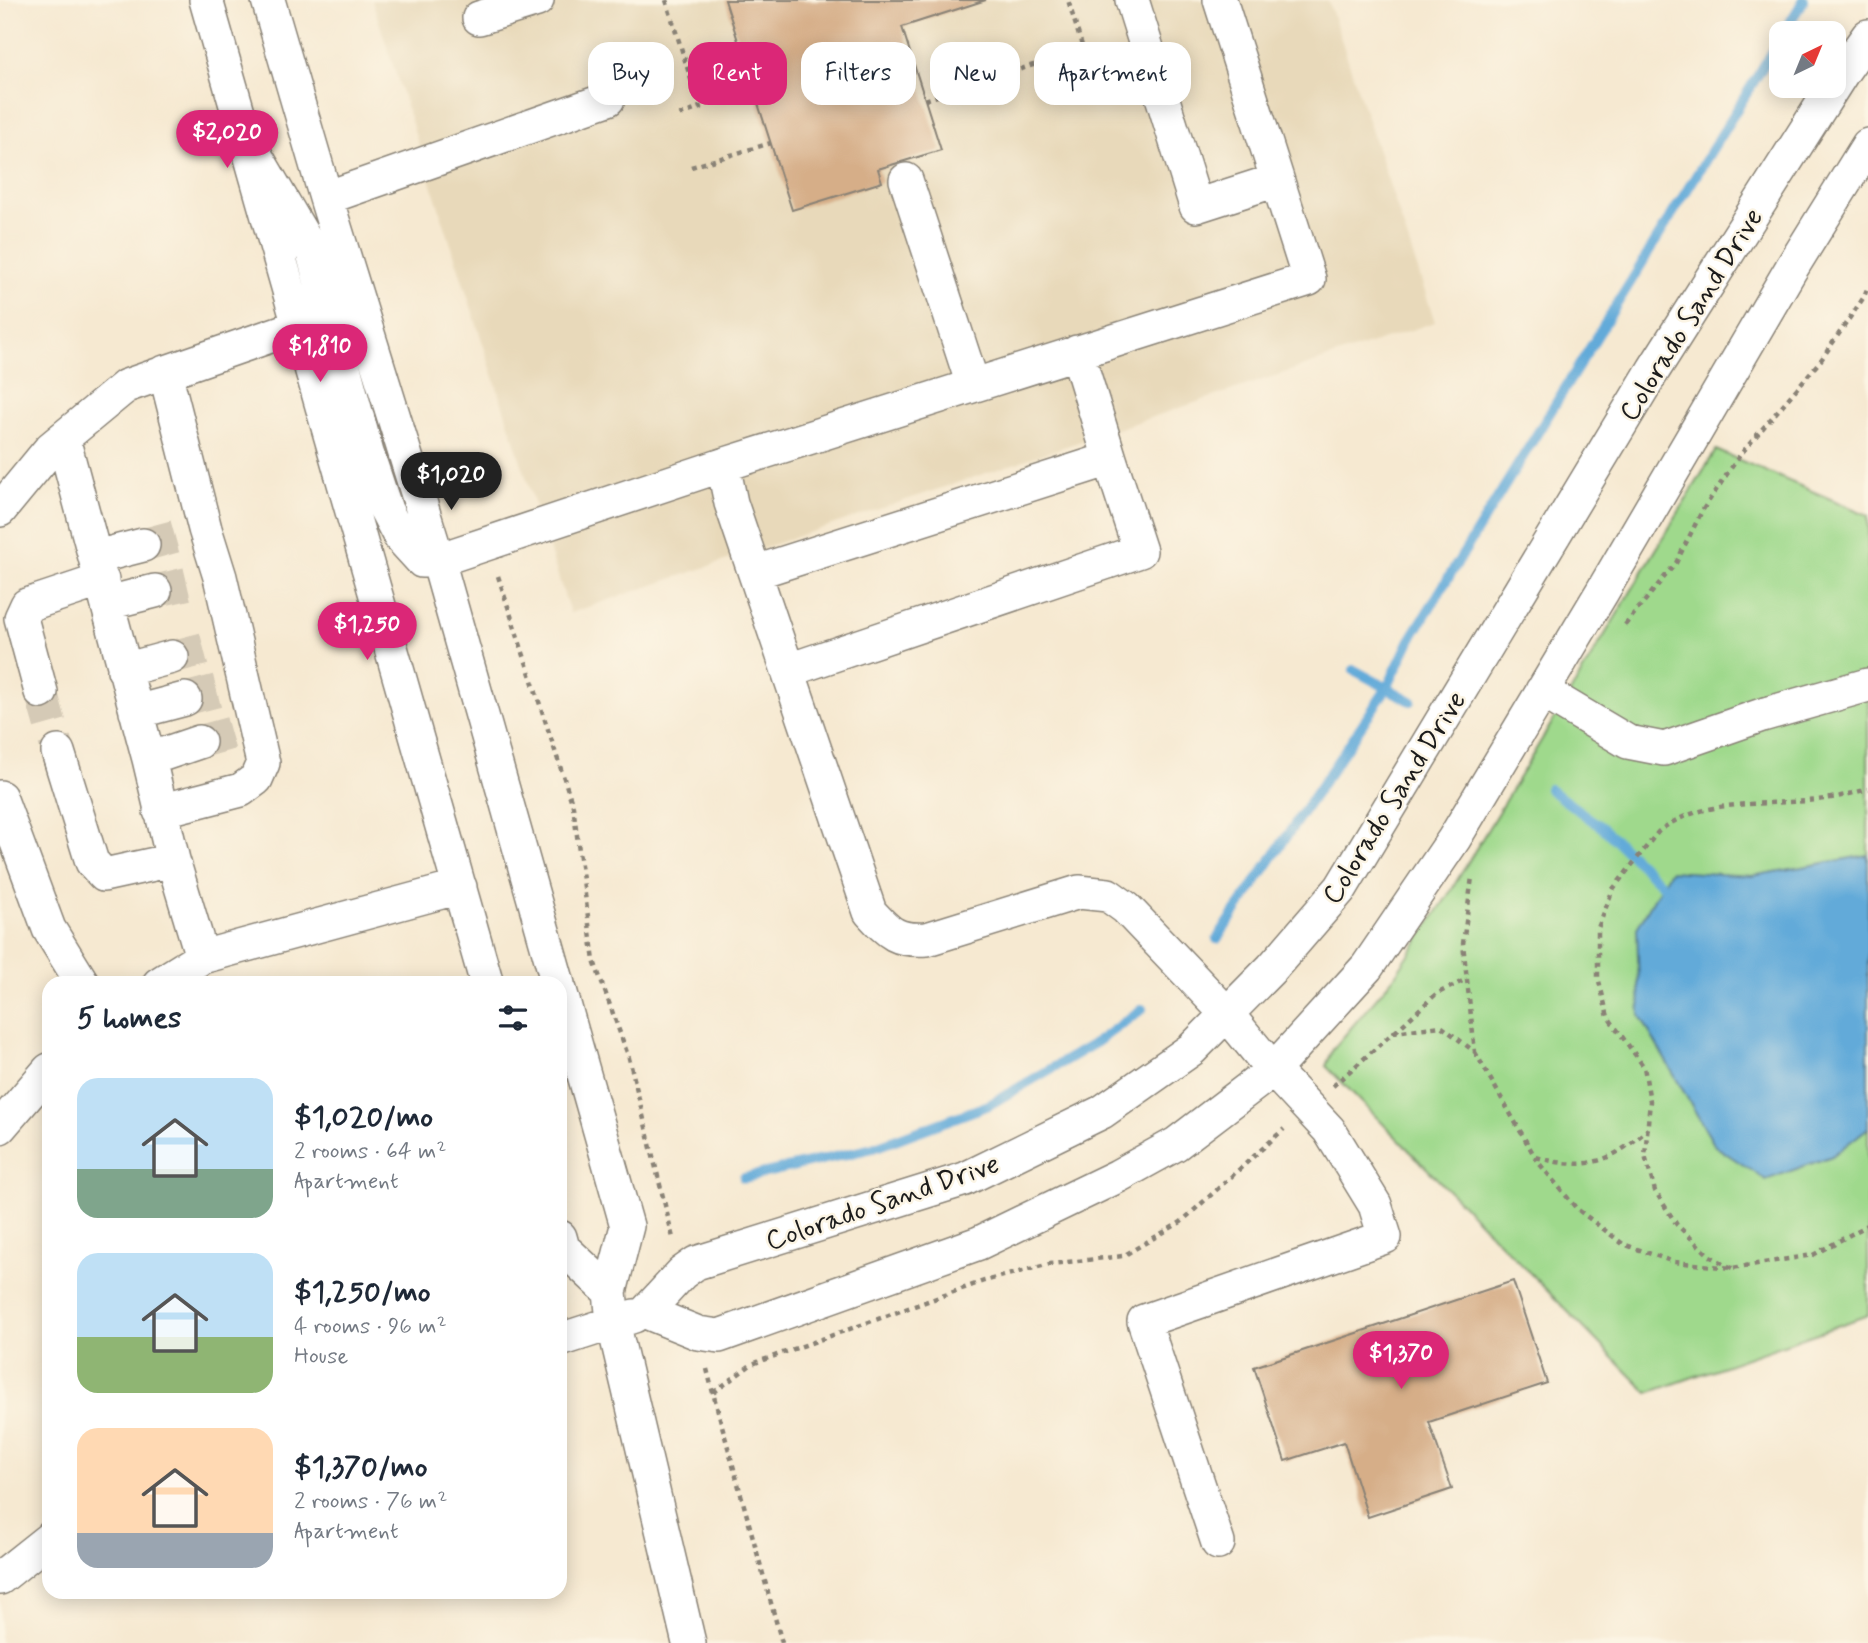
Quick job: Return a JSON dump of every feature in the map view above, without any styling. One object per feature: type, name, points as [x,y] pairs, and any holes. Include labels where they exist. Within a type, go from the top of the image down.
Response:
[{"type":"street","points":[[206,0],[485,976]]},
{"type":"street","points":[[268,0],[438,560],[556,976]]},
{"type":"street","points":[[479,18],[537,0]]},
{"type":"street","points":[[1132,0],[1196,206],[1277,180]]},
{"type":"street","points":[[245,137],[313,253],[367,453],[386,510],[400,537],[422,561],[438,560],[723,465],[1309,279],[1220,0]]},
{"type":"street","name":"Colorado Sand Drive","points":[[646,1312],[682,1273],[696,1263],[965,1179],[1102,1112],[1192,1049],[1272,968],[1341,888],[1654,369],[1868,36]]},
{"type":"street","points":[[326,198],[591,105]]},
{"type":"street","points":[[567,1336],[612,1308],[646,1312],[698,1333],[719,1336],[979,1243],[1118,1176],[1176,1144],[1273,1070],[1367,967],[1454,839],[1868,145]]},
{"type":"street","points":[[906,180],[973,385]]},
{"type":"street","points":[[0,510],[51,448],[126,386],[299,326]]},
{"type":"street","points":[[789,670],[1140,551],[1077,352]]},
{"type":"street","points":[[160,811],[241,790],[256,779],[264,764],[247,729],[193,532],[164,372]]},
{"type":"street","points":[[63,438],[149,759],[173,860],[202,957]]},
{"type":"street","points":[[756,572],[1110,459]]},
{"type":"street","points":[[723,465],[731,503],[870,912],[889,933],[908,940],[927,939],[1079,892],[1108,895],[1126,908],[1227,1014],[1273,1070],[1329,1130],[1375,1205],[1385,1237],[1144,1321],[1218,1543]]},
{"type":"street","points":[[41,692],[21,618],[27,605],[102,580],[143,545]]},
{"type":"street","points":[[102,580],[155,591]]},
{"type":"street","points":[[124,670],[172,657]]},
{"type":"street","points":[[1542,691],[1628,742],[1664,749],[1762,715],[1868,685]]},
{"type":"street","points":[[136,712],[185,699]]},
{"type":"street","points":[[149,759],[199,742]]},
{"type":"street","points":[[58,752],[92,862],[104,875],[173,860]]},
{"type":"street","points":[[0,797],[49,929],[78,976]]},
{"type":"street","points":[[172,976],[202,957],[460,887]]},
{"type":"street","points":[[567,1015],[627,1226],[612,1308],[689,1643]]},
{"type":"street","points":[[0,1127],[42,1078]]},
{"type":"street","points":[[567,1253],[612,1308]]},
{"type":"street","points":[[0,1578],[42,1545]]},
{"type":"path","points":[[666,0],[700,108],[675,117]]},
{"type":"path","points":[[926,100],[1083,49],[1068,0]]},
{"type":"path","points":[[691,167],[771,143]]},
{"type":"path","points":[[496,571],[573,806],[594,961],[629,1058],[669,1221]]},
{"type":"path","points":[[1732,1268],[1710,1256],[1677,1225],[1655,1191],[1645,1156],[1650,1101],[1644,1068],[1608,1017],[1598,977],[1598,928],[1620,878],[1666,825],[1708,809],[1764,802],[1830,799],[1868,789]]},
{"type":"path","points":[[1394,1032],[1436,995],[1467,979]]},
{"type":"path","points":[[1475,1052],[1535,1157],[1577,1209],[1623,1244],[1674,1262],[1732,1268],[1813,1255],[1868,1225]]},
{"type":"path","points":[[1535,1157],[1564,1165],[1610,1157],[1629,1146],[1647,1129]]},
{"type":"path","points":[[709,1380],[713,1393]]},
{"type":"shaded area","points":[[372,0],[1328,0],[1435,322],[570,613]]},
{"type":"green space","points":[[1716,450],[1868,515],[1868,1315],[1648,1393],[1326,1066],[1333,1049],[1394,977],[1447,897]]},
{"type":"water","points":[[1868,855],[1868,1128],[1832,1156],[1766,1180],[1715,1146],[1640,1016],[1637,928],[1670,871],[1752,876]]},
{"type":"building","points":[[725,0],[986,0],[902,27],[907,42],[801,42],[801,105],[916,105],[916,71],[941,150],[878,169],[882,182],[792,210],[758,105],[787,105],[787,42],[738,42]]},
{"type":"building","points":[[1513,1281],[1547,1383],[1429,1422],[1452,1489],[1368,1517],[1344,1442],[1285,1461],[1254,1367]]},
{"type":"waterway","points":[[1791,21],[1804,0]]},
{"type":"waterway","points":[[1217,939],[1387,688],[1410,640],[1769,57]]},
{"type":"waterway","points":[[1354,670],[1411,701]]},
{"type":"waterway","points":[[1549,789],[1604,829],[1671,894]]},
{"type":"waterway","points":[[744,1178],[873,1148],[989,1105],[1097,1042],[1142,1009]]},
{"type":"tunnel","points":[[143,545],[180,535]]},
{"type":"tunnel","points":[[155,591],[194,582]]},
{"type":"tunnel","points":[[172,657],[211,647]]},
{"type":"tunnel","points":[[185,699],[224,689]]},
{"type":"tunnel","points":[[41,692],[58,752]]},
{"type":"tunnel","points":[[199,742],[238,731]]}]
